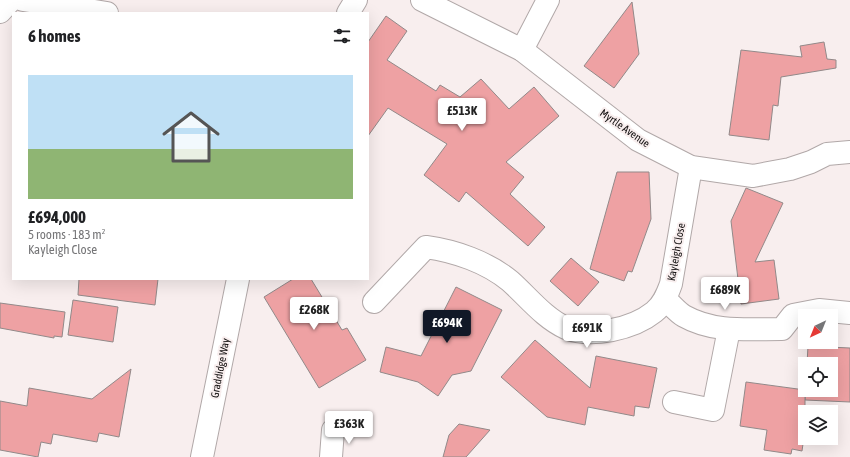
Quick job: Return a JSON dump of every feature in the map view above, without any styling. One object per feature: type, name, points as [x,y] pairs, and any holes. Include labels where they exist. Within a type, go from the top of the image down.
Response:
[{"type":"street","points":[[0,12],[11,0]]},
{"type":"street","points":[[23,0],[101,12]]},
{"type":"street","points":[[112,12],[118,0]]},
{"type":"street","points":[[349,12],[356,0]]},
{"type":"street","name":"Myrtle Avenue","points":[[422,0],[522,50],[638,140],[690,167],[753,176],[790,169],[811,162],[827,154],[850,152]]},
{"type":"street","points":[[522,50],[548,0]]},
{"type":"street","name":"Kayleigh Close","points":[[374,302],[426,247],[462,255],[493,270],[508,280],[547,316],[567,328],[590,332],[609,331],[637,321],[653,313],[665,299],[671,284],[690,167]]},
{"type":"street","name":"Graddidge Way","points":[[202,457],[238,280]]},
{"type":"street","points":[[665,299],[683,315],[703,324],[729,330],[782,328],[793,315],[819,310],[850,313]]},
{"type":"street","points":[[674,402],[714,410],[729,330]]},
{"type":"street","points":[[331,457],[333,430]]},
{"type":"building","points":[[632,2],[639,54],[614,88],[584,66]]},
{"type":"building","points":[[386,16],[407,31],[387,60],[436,91],[440,85],[460,97],[481,79],[509,109],[534,87],[559,116],[506,162],[524,177],[510,194],[545,227],[528,246],[466,192],[459,202],[424,175],[447,144],[388,108],[369,135],[369,41]]},
{"type":"building","points":[[824,42],[827,59],[836,60],[836,68],[781,77],[778,106],[773,105],[769,140],[729,135],[741,50],[802,57],[800,46]]},
{"type":"building","points":[[617,172],[649,172],[651,219],[632,272],[628,271],[624,281],[590,269]]},
{"type":"building","points":[[746,188],[783,203],[755,262],[774,260],[779,299],[741,304],[731,221]]},
{"type":"building","points":[[571,258],[599,282],[578,306],[550,281]]},
{"type":"building","points":[[79,280],[158,280],[155,305],[78,295]]},
{"type":"building","points":[[291,280],[312,280],[342,330],[347,328],[366,360],[319,388],[264,297]]},
{"type":"building","points":[[456,287],[502,310],[471,371],[452,375],[438,396],[418,382],[380,372],[386,347],[421,356]]},
{"type":"building","points":[[73,300],[118,307],[113,342],[68,335]]},
{"type":"building","points":[[0,303],[65,312],[62,337],[54,336],[54,338],[0,328]]},
{"type":"building","points":[[535,340],[590,388],[596,356],[657,368],[649,408],[635,406],[634,416],[588,407],[585,425],[547,417],[501,377]]},
{"type":"building","points":[[850,348],[850,402],[805,400],[805,397],[838,397],[838,357],[807,357],[808,349]]},
{"type":"building","points":[[131,369],[119,437],[99,433],[97,442],[53,434],[51,444],[41,442],[38,457],[0,450],[0,401],[27,406],[29,388],[92,399]]},
{"type":"building","points":[[746,382],[798,389],[798,397],[805,397],[805,405],[798,405],[798,445],[803,445],[802,451],[792,449],[791,454],[764,450],[767,430],[740,426]]},
{"type":"building","points":[[459,424],[490,430],[466,457],[443,457],[449,435]]}]
